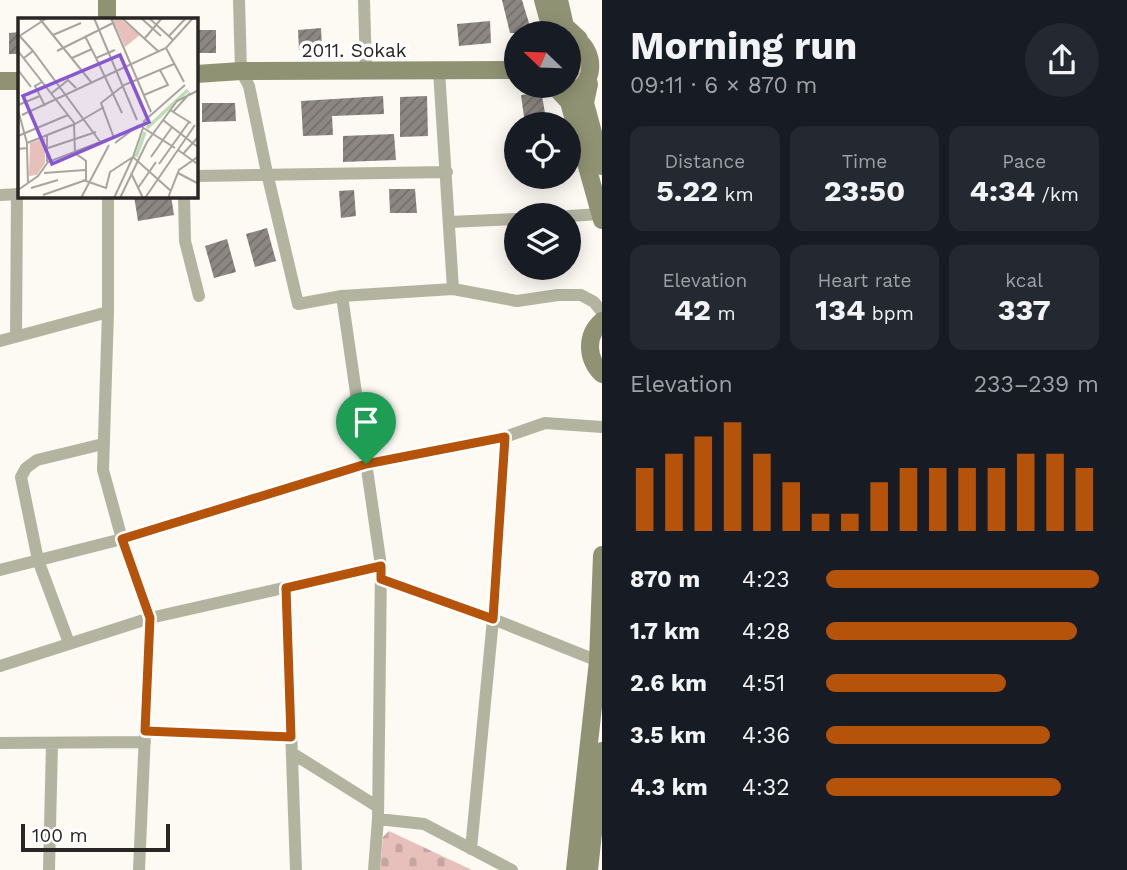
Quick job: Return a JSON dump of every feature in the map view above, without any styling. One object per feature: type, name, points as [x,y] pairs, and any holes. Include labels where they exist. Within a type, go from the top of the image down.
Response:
[{"type":"main road","points":[[107,0],[107,18]]},
{"type":"main road","points":[[543,0],[549,21]]},
{"type":"main road","points":[[559,0],[564,21]]},
{"type":"main road","points":[[581,43],[592,50],[596,73],[585,103],[602,166]]},
{"type":"main road","name":"2011. Sokak","points":[[198,74],[241,71],[504,69]]},
{"type":"main road","points":[[581,85],[596,73]]},
{"type":"main road","points":[[0,81],[18,81]]},
{"type":"main road","points":[[565,98],[569,102],[601,217]]},
{"type":"main road","points":[[600,375],[590,357],[589,345],[592,335],[602,321]]},
{"type":"main road","points":[[575,870],[600,660],[602,555]]},
{"type":"main road","points":[[589,870],[602,751]]},
{"type":"street","points":[[239,0],[241,71],[249,86],[298,304],[342,296],[453,289],[517,302],[558,295],[581,295],[594,302],[602,313]]},
{"type":"street","points":[[364,0],[366,71]]},
{"type":"street","points":[[439,71],[453,289]]},
{"type":"street","points":[[198,176],[447,172]]},
{"type":"street","points":[[0,195],[18,194],[16,337]]},
{"type":"street","points":[[108,198],[103,470],[122,539],[150,618],[139,870]]},
{"type":"street","points":[[184,198],[185,241],[199,296]]},
{"type":"street","points":[[581,216],[601,217]]},
{"type":"street","points":[[449,222],[504,220]]},
{"type":"street","points":[[342,296],[381,573],[378,813],[374,870]]},
{"type":"street","points":[[0,341],[108,312]]},
{"type":"street","points":[[0,570],[122,539],[366,464],[505,437],[545,423],[602,427]]},
{"type":"street","points":[[471,849],[493,619],[505,437]]},
{"type":"street","points":[[69,643],[38,560],[21,482],[23,472],[29,464],[37,460],[103,444]]},
{"type":"street","points":[[0,666],[150,618],[286,588],[381,573],[600,660]]},
{"type":"street","points":[[286,588],[296,870]]},
{"type":"street","points":[[0,743],[51,743],[145,736],[291,737]]},
{"type":"street","points":[[49,870],[51,743]]},
{"type":"street","points":[[292,753],[378,813],[424,824],[512,870]]},
{"type":"green space","points":[[389,831],[472,870],[380,870],[383,837]]},
{"type":"building","points":[[502,0],[522,0],[528,21],[507,21]]},
{"type":"building","points":[[490,21],[491,43],[459,46],[457,24]]},
{"type":"building","points":[[321,28],[322,49],[299,50],[298,30]]},
{"type":"building","points":[[198,30],[216,30],[216,53],[198,53]]},
{"type":"building","points":[[18,32],[18,54],[9,54],[9,33]]},
{"type":"building","points":[[383,96],[384,114],[332,116],[333,135],[303,136],[301,101]]},
{"type":"building","points":[[427,96],[428,136],[400,137],[400,97]]},
{"type":"building","points":[[521,98],[542,98],[545,112],[523,112]]},
{"type":"building","points":[[202,103],[235,103],[236,121],[202,122]]},
{"type":"building","points":[[394,134],[396,160],[343,162],[343,136]]},
{"type":"building","points":[[389,189],[415,189],[417,213],[390,213]]},
{"type":"building","points":[[354,190],[356,216],[341,218],[339,191]]},
{"type":"building","points":[[134,198],[171,198],[174,215],[138,221]]},
{"type":"building","points":[[267,228],[276,261],[255,267],[246,234]]},
{"type":"building","points":[[227,239],[236,272],[214,278],[205,246]]},
{"type":"route","points":[[505,437],[493,619],[381,579],[381,566],[286,588],[291,737],[145,731],[150,618],[122,539],[366,464],[505,437]]}]
